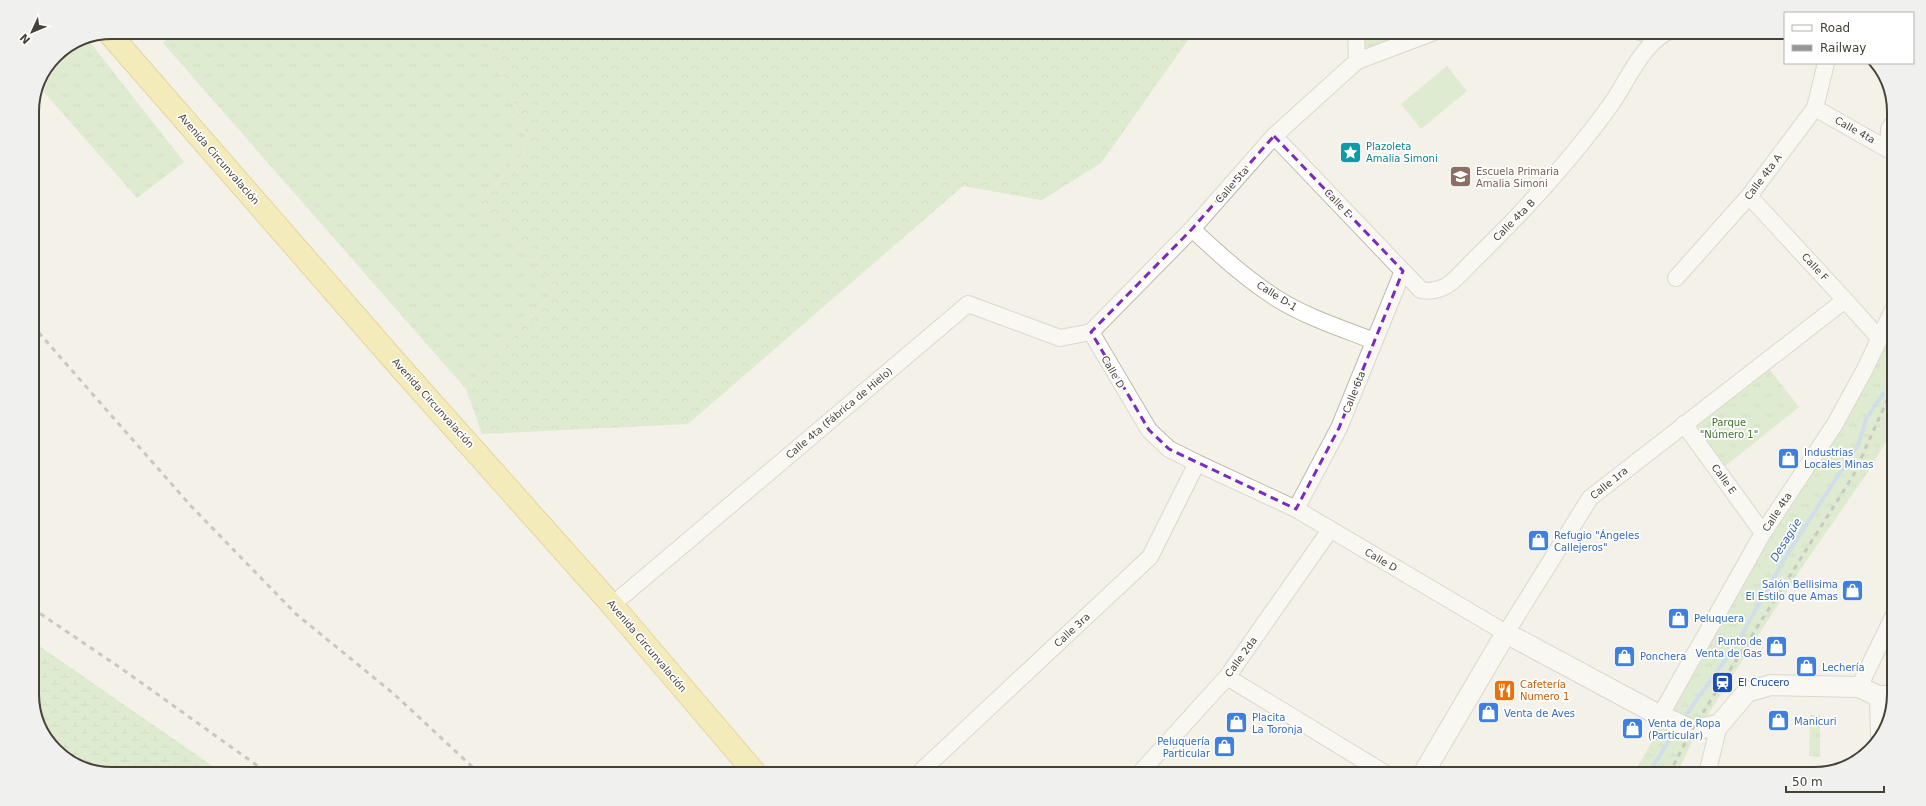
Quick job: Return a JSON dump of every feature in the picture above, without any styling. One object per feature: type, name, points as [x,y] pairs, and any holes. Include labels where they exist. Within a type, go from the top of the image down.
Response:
[{"type":"highway","name":"Avenida Circunvalación","points":[[114,39],[399,366],[612,605],[750,767]]},
{"type":"street","points":[[1356,39],[1357,61],[1415,39]]},
{"type":"street","name":"Calle 4ta B","points":[[1403,270],[1421,290],[1428,292],[1446,286],[1521,214],[1554,178],[1612,103],[1648,48],[1658,39]]},
{"type":"street","name":"Calle 5ta","points":[[1091,332],[1192,229],[1274,136],[1357,61]]},
{"type":"street","name":"Calle 4ta A","points":[[1676,278],[1749,196],[1814,108],[1826,64]]},
{"type":"street","name":"Calle 4ta","points":[[1814,108],[1887,149]]},
{"type":"street","name":"Calle E","points":[[1274,136],[1403,270]]},
{"type":"street","name":"Calle F","points":[[1749,196],[1846,300],[1880,339]]},
{"type":"street","name":"Calle D-1","points":[[1192,229],[1244,276],[1277,298],[1309,316],[1374,341]]},
{"type":"street","name":"Calle 6ta","points":[[1296,509],[1339,428],[1403,270]]},
{"type":"street","name":"Calle 1ra","points":[[1427,767],[1506,633],[1590,498],[1846,300]]},
{"type":"street","name":"Calle 4ta (Fábrica de Hielo)","points":[[612,605],[968,304],[1060,338],[1091,332]]},
{"type":"street","name":"Calle 4ta","points":[[1664,718],[1763,533],[1835,424],[1887,324]]},
{"type":"street","name":"Calle D","points":[[1091,332],[1149,430],[1169,448],[1197,463],[1296,509],[1506,633],[1664,718],[1692,730],[1719,726]]},
{"type":"street","name":"Calle E","points":[[1684,424],[1763,533]]},
{"type":"street","name":"Calle 3ra","points":[[925,767],[1150,557],[1197,463]]},
{"type":"street","name":"Calle 2da","points":[[1145,767],[1227,677],[1330,530]]},
{"type":"street","points":[[1859,687],[1887,629]]},
{"type":"street","points":[[1227,677],[1375,767]]},
{"type":"street","points":[[1709,767],[1719,726],[1747,692],[1771,685],[1859,687],[1886,696],[1882,719]]},
{"type":"highlighted area","points":[[1274,136],[1403,271],[1339,428],[1296,509],[1169,449],[1149,430],[1091,332],[1192,229]]},
{"type":"green space","points":[[167,39],[487,39],[531,144],[478,202],[557,289],[466,389],[163,43]]},
{"type":"green space","points":[[487,39],[1188,39],[1101,163],[1042,200],[963,186],[688,424],[482,434],[466,389],[557,289],[478,202],[531,144]]},
{"type":"green space","points":[[1356,39],[1415,39],[1357,61]]},
{"type":"green space","points":[[90,42],[184,162],[137,198],[42,90],[49,75],[60,60],[71,51]]},
{"type":"green space","points":[[1447,66],[1467,91],[1421,129],[1401,104]]},
{"type":"green space","points":[[1887,326],[1887,440],[1865,476],[1798,573],[1695,735],[1680,767],[1638,767],[1766,532]]},
{"type":"green space","name":"Parque \"Número 1\"","points":[[1766,365],[1799,407],[1723,468],[1690,425]]},
{"type":"green space","points":[[39,646],[214,767],[98,766],[75,757],[67,752],[54,739],[49,731],[40,708]]},
{"type":"green space","points":[[1810,715],[1820,715],[1820,757],[1809,756]]},
{"type":"waterway","name":"Desagüe","points":[[1683,719],[1736,645],[1788,553],[1859,443],[1866,419],[1883,394]]},
{"type":"waterway","name":"Desagüe","points":[[1652,767],[1677,728]]},
{"type":"railway","points":[[39,333],[190,505],[296,614],[394,694],[472,767]]},
{"type":"railway","points":[[1673,767],[1692,730],[1853,476],[1887,401]]},
{"type":"railway","points":[[39,613],[122,669],[259,767]]},
{"type":"place","name":"Plazoleta Amalia Simoni","points":[[1351,152]]},
{"type":"place","name":"Escuela Primaria Amalia Simoni","points":[[1460,177]]},
{"type":"place","name":"Industrias Locales Minas","points":[[1788,458]]},
{"type":"place","name":"Refugio \"Ángeles Callejeros\"","points":[[1539,541]]},
{"type":"place","name":"Salón Bellisima El Estilo que Amas","points":[[1853,590]]},
{"type":"place","name":"Peluquera","points":[[1679,618]]},
{"type":"place","name":"Punto de Venta de Gas","points":[[1777,647]]},
{"type":"place","name":"Ponchera","points":[[1624,656]]},
{"type":"place","name":"Lechería","points":[[1806,667]]},
{"type":"place","name":"El Crucero","points":[[1722,682]]},
{"type":"place","name":"Cafetería Numero 1","points":[[1504,690]]},
{"type":"place","name":"Venta de Aves","points":[[1489,713]]},
{"type":"place","name":"Manicuri","points":[[1778,721]]},
{"type":"place","name":"Placita La Toronja","points":[[1237,723]]},
{"type":"place","name":"Venta de Ropa (Particular)","points":[[1633,729]]},
{"type":"place","name":"Peluquería Particular","points":[[1225,747]]}]
